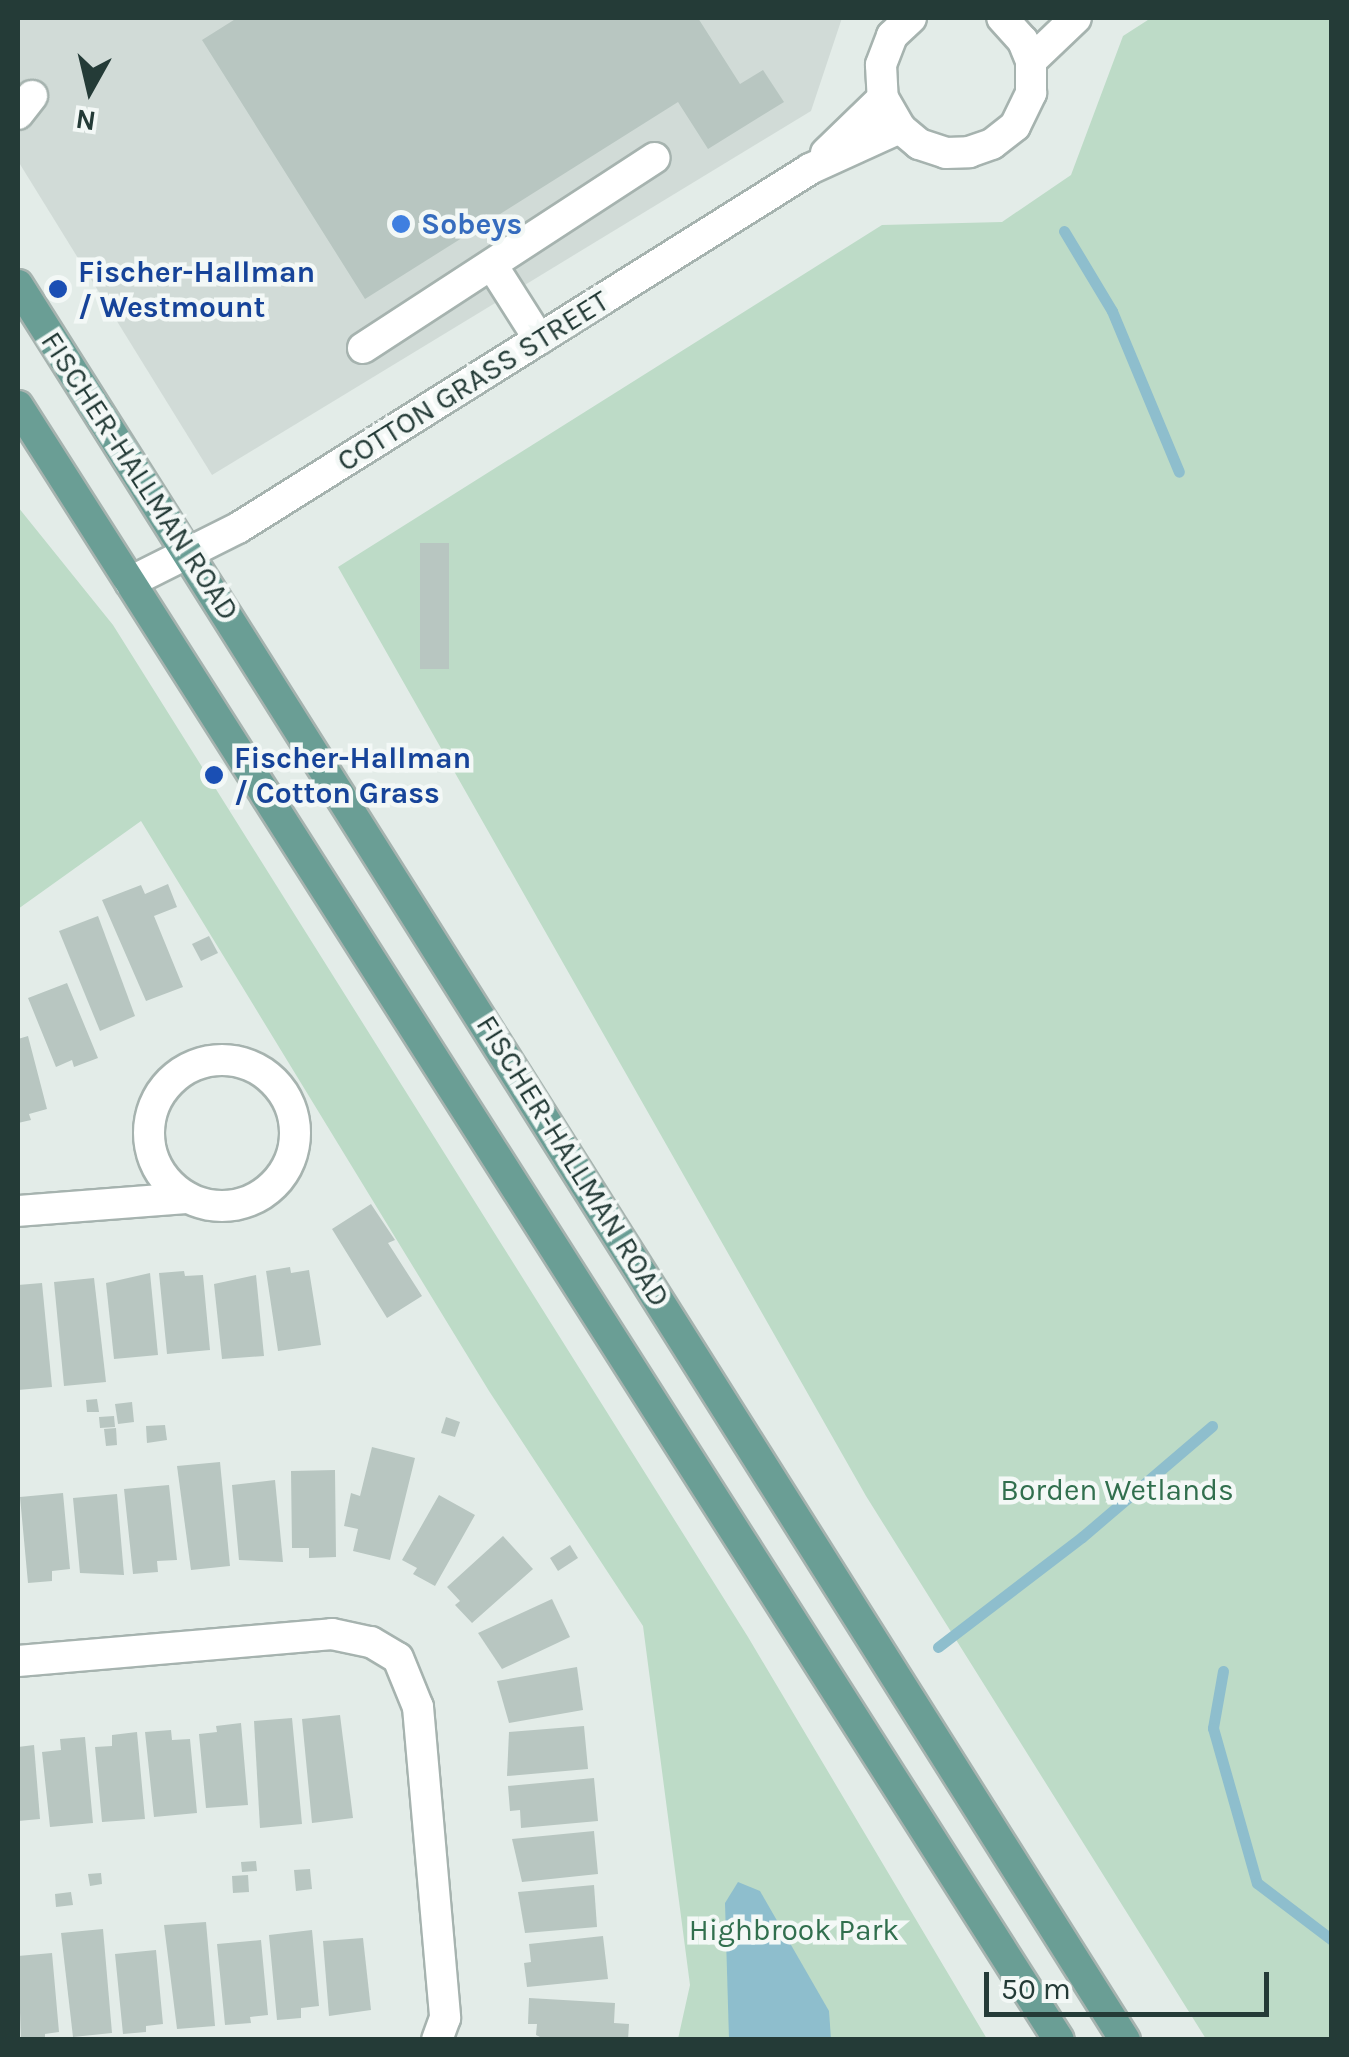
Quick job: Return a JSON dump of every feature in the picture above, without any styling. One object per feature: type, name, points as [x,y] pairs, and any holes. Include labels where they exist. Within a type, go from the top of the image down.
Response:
[{"type":"main road","name":"FISCHER-HALLMAN ROAD","points":[[18,285],[190,552],[1125,2040]]},
{"type":"main road","name":"FISCHER-HALLMAN ROAD","points":[[18,406],[1059,2040]]},
{"type":"street","points":[[880,18],[886,51]]},
{"type":"street","points":[[911,18],[892,36],[886,51],[881,65],[882,98],[900,128],[919,144],[946,153],[969,152],[992,144],[1015,126],[1031,93],[1031,61],[1008,19]]},
{"type":"street","points":[[1031,61],[1076,18]]},
{"type":"street","name":"COTTON GRASS STREET","points":[[810,169],[882,98]]},
{"type":"street","name":"COTTON GRASS STREET","points":[[130,582],[238,528],[810,169],[900,128]]},
{"type":"street","points":[[363,348],[654,158]]},
{"type":"street","points":[[492,265],[539,339]]},
{"type":"street","points":[[18,1212],[188,1198],[230,1206],[254,1198],[282,1175],[293,1151],[294,1124],[278,1086],[259,1070],[243,1063],[200,1063],[177,1074],[158,1095],[150,1118],[153,1159],[166,1181],[188,1198]]},
{"type":"street","points":[[18,1661],[332,1634],[371,1642],[398,1658],[418,1707],[446,2018],[437,2040]]},
{"type":"shaded area","points":[[18,18],[842,18],[811,111],[212,475],[18,161]]},
{"type":"green space","name":"Borden Wetlands","points":[[1151,18],[1331,18],[1331,2039],[1206,2039],[866,1496],[338,567],[882,225],[1002,222],[1071,175],[1123,36]]},
{"type":"green space","name":"Highbrook Park","points":[[18,507],[113,625],[748,1637],[987,2039],[678,2039],[690,1985],[643,1626],[489,1391],[141,821],[18,909]]},
{"type":"water","points":[[738,1882],[760,1891],[829,2011],[831,2039],[729,2039],[725,1903]]},
{"type":"building","name":"Sobeys","points":[[237,18],[698,18],[740,84],[763,70],[784,102],[708,149],[678,102],[365,299],[202,40]]},
{"type":"building","points":[[420,543],[449,543],[449,669],[420,669]]},
{"type":"building","points":[[168,884],[177,907],[154,916],[183,987],[146,1001],[102,900],[141,885],[145,894]]},
{"type":"building","points":[[98,916],[135,1016],[100,1031],[59,931]]},
{"type":"building","points":[[209,936],[218,953],[201,961],[192,944]]},
{"type":"building","points":[[67,983],[98,1058],[74,1067],[72,1060],[56,1067],[28,998]]},
{"type":"building","points":[[28,1036],[47,1109],[29,1114],[31,1120],[18,1123],[18,1039]]},
{"type":"building","points":[[371,1204],[395,1240],[388,1243],[422,1296],[387,1318],[332,1229]]},
{"type":"building","points":[[290,1267],[291,1273],[309,1270],[321,1345],[278,1351],[266,1271]]},
{"type":"building","points":[[184,1271],[185,1276],[203,1275],[210,1350],[167,1354],[159,1273]]},
{"type":"building","points":[[150,1273],[158,1355],[114,1359],[106,1283]]},
{"type":"building","points":[[256,1275],[264,1356],[222,1359],[214,1284]]},
{"type":"building","points":[[94,1278],[106,1382],[64,1386],[54,1282]]},
{"type":"building","points":[[42,1283],[52,1387],[18,1390],[18,1285]]},
{"type":"building","points":[[97,1399],[99,1412],[87,1412],[86,1400]]},
{"type":"building","points":[[132,1402],[134,1422],[118,1424],[115,1404]]},
{"type":"building","points":[[114,1416],[115,1427],[100,1428],[99,1417]]},
{"type":"building","points":[[446,1417],[460,1422],[455,1437],[441,1433]]},
{"type":"building","points":[[165,1425],[167,1440],[147,1443],[146,1426]]},
{"type":"building","points":[[116,1428],[117,1445],[106,1446],[104,1429]]},
{"type":"building","points":[[372,1447],[415,1458],[390,1560],[353,1551],[358,1529],[344,1526],[351,1493],[360,1496]]},
{"type":"building","points":[[220,1462],[230,1566],[191,1570],[177,1466]]},
{"type":"building","points":[[335,1470],[336,1557],[309,1558],[309,1548],[292,1548],[291,1471]]},
{"type":"building","points":[[275,1480],[283,1562],[239,1560],[232,1485]]},
{"type":"building","points":[[169,1485],[177,1560],[157,1561],[158,1572],[133,1574],[124,1489]]},
{"type":"building","points":[[63,1493],[70,1569],[52,1571],[52,1581],[28,1583],[20,1497]]},
{"type":"building","points":[[117,1494],[124,1575],[80,1573],[73,1498]]},
{"type":"building","points":[[439,1495],[475,1515],[435,1586],[413,1574],[417,1568],[402,1560]]},
{"type":"building","points":[[503,1536],[533,1569],[472,1623],[455,1605],[460,1601],[447,1587]]},
{"type":"building","points":[[570,1545],[578,1558],[558,1571],[550,1558]]},
{"type":"building","points":[[552,1599],[570,1637],[502,1669],[478,1633]]},
{"type":"building","points":[[577,1667],[583,1710],[509,1723],[497,1681]]},
{"type":"building","points":[[340,1715],[353,1818],[312,1823],[302,1719]]},
{"type":"building","points":[[292,1718],[302,1824],[260,1828],[254,1721]]},
{"type":"building","points":[[241,1723],[248,1805],[206,1808],[199,1734],[217,1732],[216,1726]]},
{"type":"building","points":[[584,1726],[588,1769],[507,1776],[509,1732]]},
{"type":"building","points":[[171,1730],[172,1740],[190,1739],[197,1813],[154,1817],[145,1732]]},
{"type":"building","points":[[137,1732],[145,1819],[102,1822],[95,1747],[112,1746],[112,1735]]},
{"type":"building","points":[[85,1737],[93,1823],[50,1827],[42,1752],[61,1750],[60,1739]]},
{"type":"building","points":[[34,1745],[40,1819],[18,1821],[18,1747]]},
{"type":"building","points":[[594,1778],[598,1821],[521,1828],[520,1810],[510,1811],[508,1786]]},
{"type":"building","points":[[594,1831],[598,1874],[522,1882],[512,1839]]},
{"type":"building","points":[[256,1861],[257,1871],[242,1872],[241,1862]]},
{"type":"building","points":[[310,1869],[312,1889],[296,1891],[294,1870]]},
{"type":"building","points":[[101,1873],[102,1884],[90,1886],[88,1874]]},
{"type":"building","points":[[248,1875],[249,1892],[233,1893],[232,1876]]},
{"type":"building","points":[[594,1885],[597,1927],[525,1933],[518,1892]]},
{"type":"building","points":[[71,1892],[73,1905],[56,1907],[55,1894]]},
{"type":"building","points":[[206,1922],[215,2026],[177,2029],[164,1925]]},
{"type":"building","points":[[103,1929],[112,2033],[73,2037],[61,1933]]},
{"type":"building","points":[[312,1930],[319,2006],[301,2008],[301,2018],[277,2020],[269,1935]]},
{"type":"building","points":[[603,1936],[608,1979],[527,1987],[524,1963],[531,1962],[529,1944]]},
{"type":"building","points":[[363,1938],[371,2010],[329,2016],[323,1941]]},
{"type":"building","points":[[261,1940],[268,2015],[250,2017],[251,2023],[225,2025],[217,1944]]},
{"type":"building","points":[[156,1950],[163,2024],[146,2026],[146,2032],[123,2034],[115,1954]]},
{"type":"building","points":[[52,1953],[59,2032],[45,2034],[45,2040],[21,2040],[18,1956]]},
{"type":"building","points":[[529,1998],[615,2003],[614,2023],[629,2024],[628,2040],[546,2040],[536,2035],[537,2024],[528,2024]]},
{"type":"waterway","points":[[1064,231],[1112,311],[1179,472]]},
{"type":"waterway","points":[[938,1647],[1082,1537],[1212,1426]]},
{"type":"waterway","points":[[1223,1671],[1213,1728],[1257,1883],[1332,1940]]},
{"type":"place","name":"Sobeys","points":[[401,224]]},
{"type":"place","name":"Fischer-Hallman / Westmount","points":[[58,289]]},
{"type":"place","name":"Fischer-Hallman / Cotton Grass","points":[[214,775]]}]
